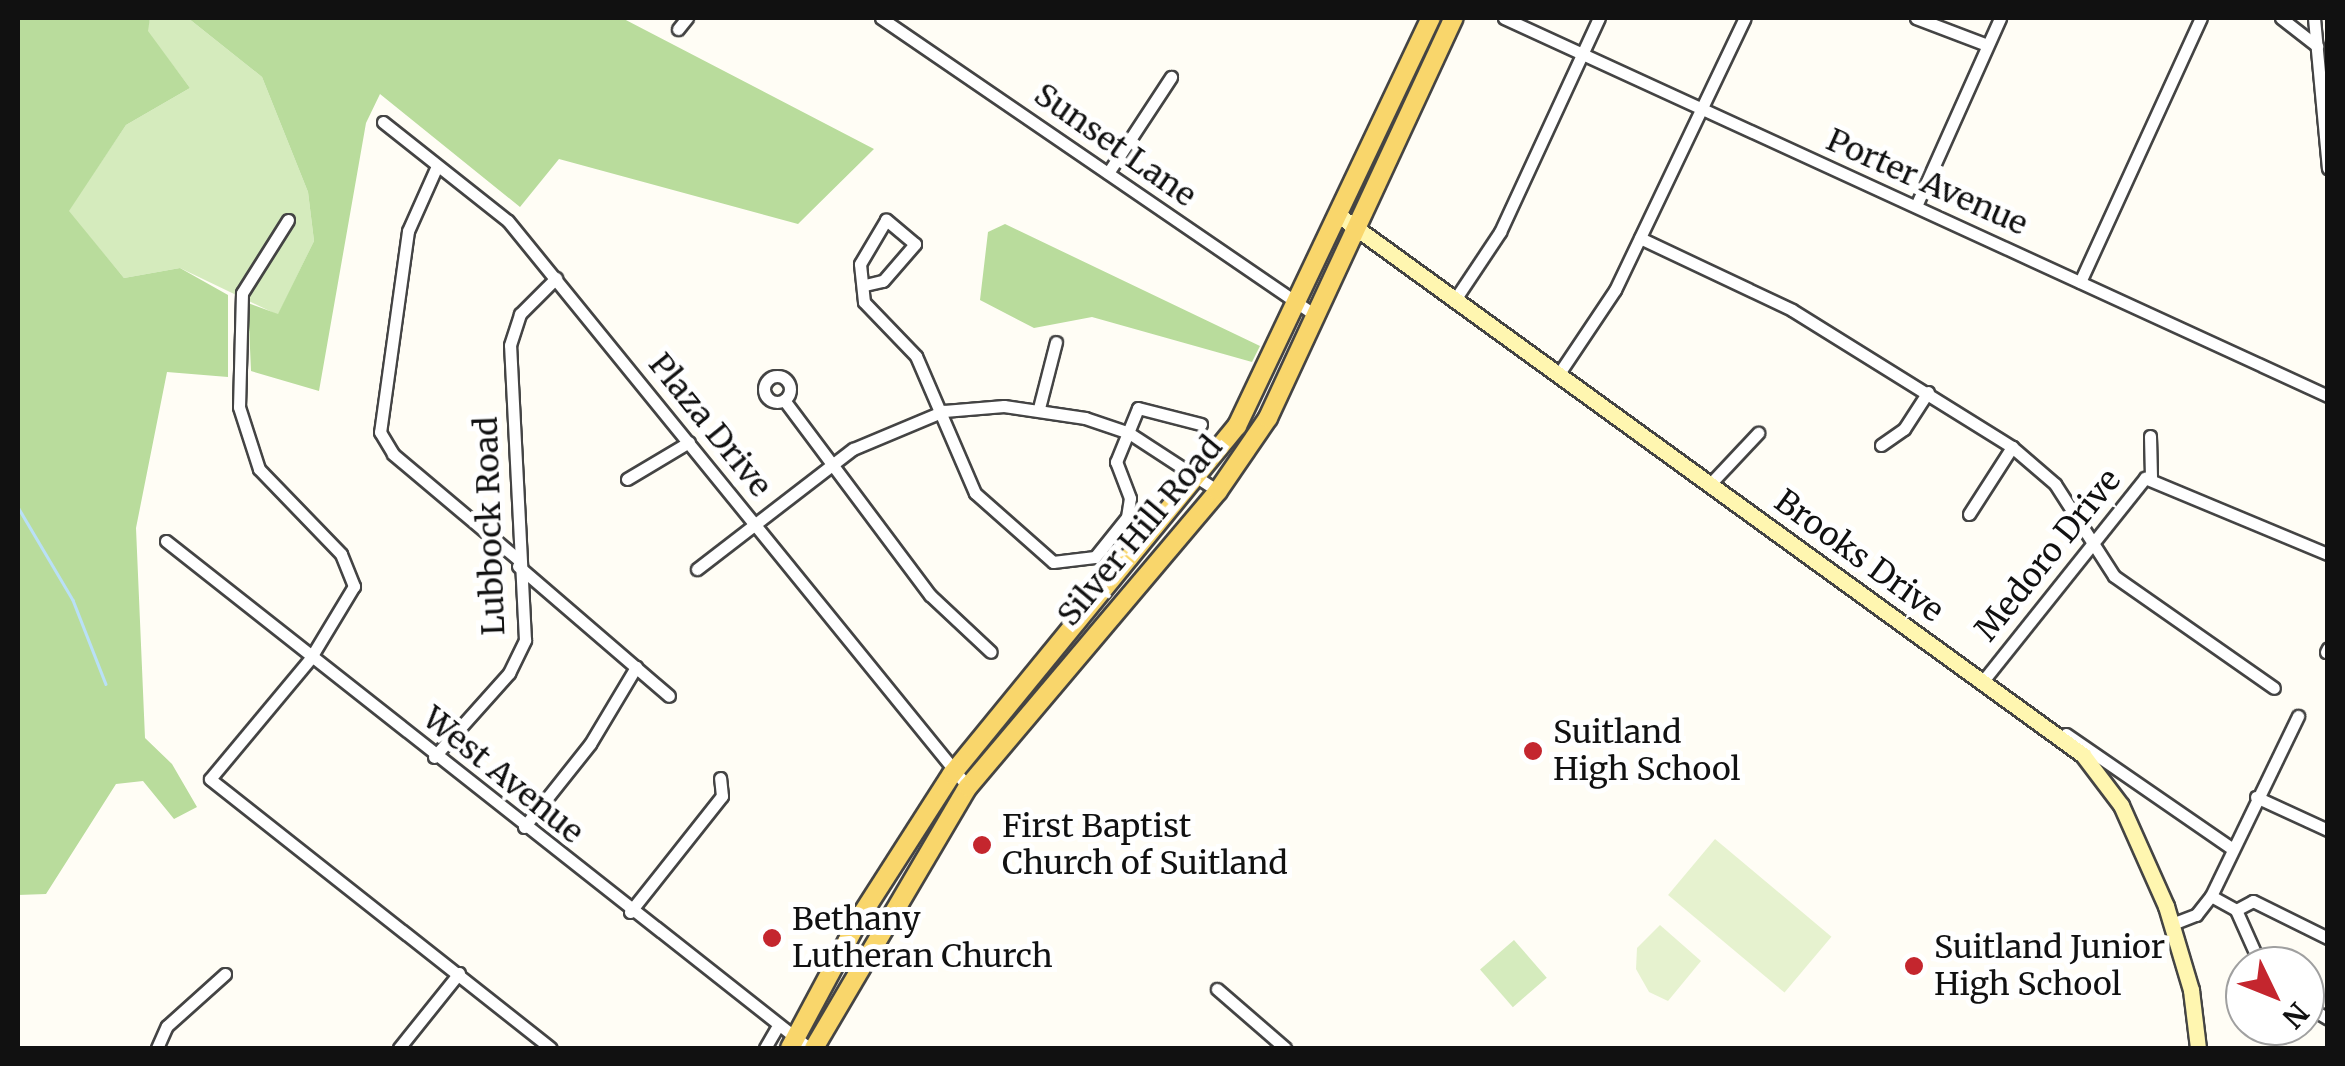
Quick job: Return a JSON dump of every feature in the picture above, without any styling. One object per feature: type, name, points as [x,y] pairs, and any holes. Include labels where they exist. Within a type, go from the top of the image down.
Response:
[{"type":"main road","name":"Silver Hill Road","points":[[802,1046],[952,774],[1201,478],[1300,306],[1431,18]]},
{"type":"main road","name":"Silver Hill Road","points":[[802,1046],[968,787],[1218,492],[1268,418],[1361,230],[1454,18]]},
{"type":"street","points":[[678,29],[687,18]]},
{"type":"street","name":"Sunset Lane","points":[[881,18],[1318,318]]},
{"type":"street","name":"Porter Avenue","points":[[1504,18],[2328,396]]},
{"type":"street","points":[[1454,301],[1500,232],[1599,18]]},
{"type":"street","points":[[1558,375],[1602,314],[1745,18]]},
{"type":"street","points":[[1916,18],[1988,45]]},
{"type":"street","points":[[1916,206],[2000,18]]},
{"type":"street","points":[[2080,282],[2201,18]]},
{"type":"street","points":[[2281,18],[2321,56]]},
{"type":"street","points":[[2314,18],[2321,56],[2327,165]]},
{"type":"street","points":[[1108,173],[1171,77]]},
{"type":"street","name":"Plaza Drive","points":[[383,122],[508,221],[952,774],[968,787]]},
{"type":"street","points":[[438,166],[408,232],[380,432],[393,454],[669,696]]},
{"type":"street","name":"Brooks Drive","points":[[1341,216],[2044,723],[2094,766],[2121,805],[2172,924],[2198,1048]]},
{"type":"street","points":[[288,220],[242,293],[238,388],[259,470],[337,549],[354,580],[346,608],[310,660],[210,780],[551,1048]]},
{"type":"street","points":[[864,285],[883,280],[915,244],[886,220],[862,256],[864,302],[916,356],[944,411],[975,492],[1044,558],[1066,565],[1095,556],[1127,518],[1130,498],[1116,462],[1138,408],[1201,424]]},
{"type":"street","points":[[1640,238],[1792,310],[2012,447],[2055,484],[2123,584],[2274,688]]},
{"type":"street","name":"Lubbock Road","points":[[434,756],[520,654],[526,635],[519,563],[511,338],[520,314],[556,278]]},
{"type":"street","points":[[1039,408],[1056,342]]},
{"type":"street","points":[[1882,445],[1904,429],[1928,392]]},
{"type":"street","points":[[784,400],[930,595],[991,652]]},
{"type":"street","points":[[697,570],[831,465],[886,432],[944,411],[1039,408],[1129,433],[1218,492]]},
{"type":"street","points":[[1711,483],[1758,433]]},
{"type":"street","points":[[2150,436],[2151,477]]},
{"type":"street","points":[[627,478],[689,442]]},
{"type":"street","points":[[1969,514],[2012,447]]},
{"type":"street","name":"Medoro Drive","points":[[1983,681],[2136,483],[2151,477],[2328,554]]},
{"type":"street","name":"West Avenue","points":[[166,540],[310,660],[802,1046]]},
{"type":"street","points":[[524,827],[590,744],[636,667]]},
{"type":"street","points":[[2172,924],[2196,915],[2211,896],[2230,848],[2298,716]]},
{"type":"street","points":[[2044,723],[2230,848]]},
{"type":"street","points":[[630,912],[722,796],[720,778]]},
{"type":"street","points":[[2121,805],[2140,788]]},
{"type":"street","points":[[2256,797],[2328,830]]},
{"type":"street","points":[[2211,896],[2236,910],[2252,946]]},
{"type":"street","points":[[2236,910],[2253,901],[2328,938]]},
{"type":"street","points":[[399,1048],[459,973]]},
{"type":"street","points":[[157,1048],[164,1030],[225,974]]},
{"type":"street","points":[[1217,989],[1285,1048]]},
{"type":"street","points":[[766,1048],[776,1029]]},
{"type":"green space","points":[[18,18],[150,18],[148,31],[190,88],[126,125],[69,211],[124,278],[180,268],[228,295],[228,377],[167,372],[136,528],[145,738],[172,764],[197,807],[174,819],[143,781],[116,784],[46,894],[18,895]]},
{"type":"green space","points":[[150,18],[188,18],[262,77],[308,192],[314,241],[278,315],[180,268],[124,278],[68,211],[126,125],[190,88],[147,31]]},
{"type":"green space","points":[[188,18],[622,18],[874,149],[798,224],[559,159],[520,207],[380,94],[366,123],[319,391],[251,371],[248,303],[278,314],[314,241],[308,192],[262,77]]},
{"type":"green space","points":[[1005,224],[1260,346],[1252,362],[1092,317],[1034,328],[980,300],[988,232]]},
{"type":"green space","points":[[1715,839],[1831,937],[1785,993],[1668,895]]},
{"type":"green space","points":[[1660,925],[1701,961],[1668,1001],[1649,992],[1636,969],[1637,948]]},
{"type":"green space","points":[[1514,940],[1547,978],[1513,1007],[1480,970]]},
{"type":"waterway","points":[[18,507],[73,600],[106,684]]},
{"type":"place","name":"Suitland High School","points":[[1533,751]]},
{"type":"place","name":"First Baptist Church of Suitland","points":[[982,845]]},
{"type":"place","name":"Bethany Lutheran Church","points":[[772,938]]},
{"type":"place","name":"Suitland Junior High School","points":[[1914,966]]}]
